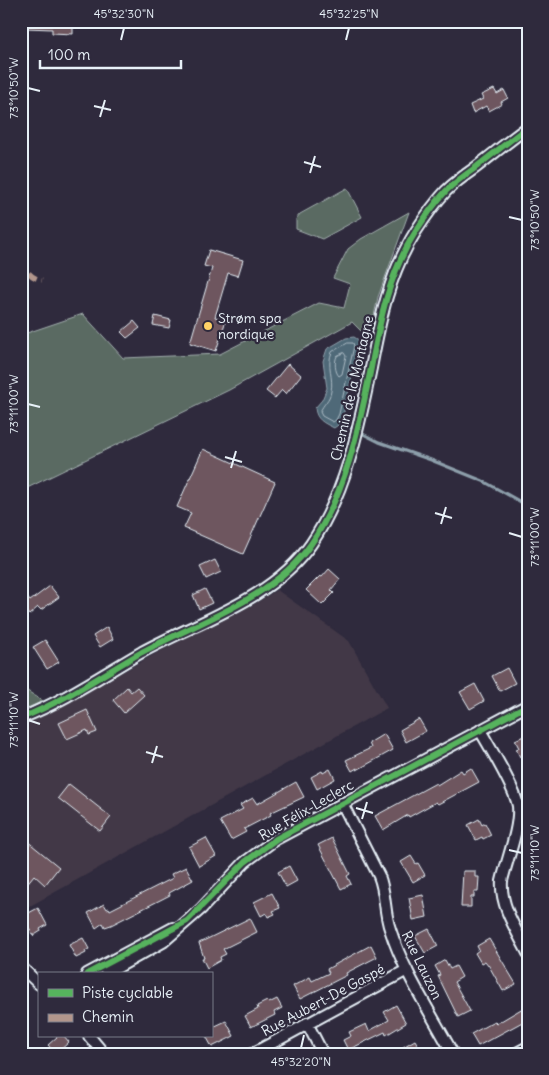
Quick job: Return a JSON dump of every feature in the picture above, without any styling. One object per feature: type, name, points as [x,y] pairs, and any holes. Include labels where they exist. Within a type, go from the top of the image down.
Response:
[{"type":"street","name":"Chemin de la Montagne","points":[[21,718],[66,696],[142,652],[253,596],[276,581],[296,563],[317,534],[338,490],[360,422],[388,291],[397,266],[409,242],[429,212],[447,190],[528,127]]},
{"type":"street","name":"Rue Félix-Leclerc","points":[[110,972],[163,942],[253,856],[292,830],[528,704]]},
{"type":"street","points":[[480,730],[518,805],[517,820],[502,881],[502,890],[504,903],[528,953]]},
{"type":"street","name":"Rue Lauzon","points":[[342,803],[382,882],[390,929],[407,970],[453,1054]]},
{"type":"street","name":"Rue Félix-Leclerc","points":[[91,972],[187,921]]},
{"type":"street","points":[[21,967],[38,983]]},
{"type":"street","name":"Rue Aubert-De Gaspé","points":[[252,1054],[407,970]]},
{"type":"street","points":[[307,1023],[323,1054]]},
{"type":"street","points":[[89,1053],[101,1050],[91,1038]]},
{"type":"street","points":[[515,1054],[528,1046]]},
{"type":"shaded area","points":[[277,590],[349,641],[387,708],[21,911],[21,725],[43,716],[166,648],[253,605]]},
{"type":"green space","points":[[347,188],[362,217],[322,239],[296,229],[296,219],[300,214]]},
{"type":"green space","points":[[409,212],[378,297],[369,339],[352,322],[229,390],[21,491],[21,335],[83,314],[123,358],[220,354],[319,303],[344,308],[350,284],[333,278],[348,249],[361,239]]},
{"type":"green space","points":[[21,687],[43,701],[21,711]]},
{"type":"water","points":[[354,337],[360,341],[341,423],[334,428],[319,418],[315,408],[322,400],[327,388],[323,361],[327,349],[346,338]]},
{"type":"building","points":[[26,21],[73,21],[73,34],[52,33],[52,29],[26,28]]},
{"type":"building","points":[[494,89],[497,94],[504,90],[508,98],[501,102],[502,104],[489,111],[486,106],[473,113],[470,105],[483,99],[481,95]]},
{"type":"building","points":[[209,250],[243,260],[238,276],[228,273],[215,317],[226,320],[216,351],[190,343],[212,268],[204,266]]},
{"type":"building","points":[[155,316],[171,320],[169,328],[153,325]]},
{"type":"building","points":[[134,321],[140,328],[127,338],[121,332]]},
{"type":"building","points":[[288,364],[301,375],[286,394],[282,390],[275,398],[266,391]]},
{"type":"building","points":[[203,449],[275,482],[243,554],[184,528],[191,513],[177,507]]},
{"type":"building","points":[[215,560],[221,572],[206,579],[200,567]]},
{"type":"building","points":[[329,569],[340,579],[331,590],[334,593],[322,605],[306,590]]},
{"type":"building","points":[[50,586],[59,597],[41,610],[38,607],[29,615],[21,605],[21,590],[30,601]]},
{"type":"building","points":[[205,589],[212,603],[199,609],[193,595]]},
{"type":"building","points":[[107,627],[113,639],[100,647],[93,636]]},
{"type":"building","points":[[45,640],[59,662],[47,669],[33,647]]},
{"type":"building","points":[[507,668],[515,683],[500,691],[492,676]]},
{"type":"building","points":[[475,684],[484,701],[470,709],[460,692]]},
{"type":"building","points":[[127,687],[131,692],[137,687],[144,695],[124,713],[113,700]]},
{"type":"building","points":[[87,710],[97,732],[89,735],[87,730],[67,739],[59,723]]},
{"type":"building","points":[[419,719],[426,731],[406,742],[400,730]]},
{"type":"building","points":[[384,734],[393,750],[352,771],[346,760],[371,748],[369,743]]},
{"type":"building","points":[[528,734],[528,752],[520,757],[516,749],[519,748],[515,740]]},
{"type":"building","points":[[471,768],[479,782],[438,804],[436,802],[409,817],[408,815],[383,830],[375,816],[436,783],[437,785],[461,770],[463,773]]},
{"type":"building","points":[[330,769],[335,779],[317,789],[311,777]]},
{"type":"building","points":[[296,782],[304,797],[270,813],[271,815],[244,829],[246,832],[231,840],[220,821],[243,809],[240,805],[253,798],[257,804]]},
{"type":"building","points":[[69,784],[111,817],[100,831],[58,798]]},
{"type":"building","points":[[479,819],[482,825],[485,823],[491,835],[476,840],[468,825]]},
{"type":"building","points":[[21,836],[59,867],[45,885],[34,875],[21,891]]},
{"type":"building","points":[[206,838],[216,856],[199,866],[189,847]]},
{"type":"building","points":[[332,838],[350,874],[347,876],[351,884],[341,889],[318,845]]},
{"type":"building","points":[[411,856],[425,875],[413,882],[401,862]]},
{"type":"building","points":[[289,866],[297,881],[286,887],[278,872]]},
{"type":"building","points":[[186,867],[193,880],[169,893],[170,895],[111,925],[105,927],[103,923],[96,928],[88,913],[104,904],[110,910],[173,878],[171,874]]},
{"type":"building","points":[[463,871],[475,871],[475,877],[479,877],[478,892],[474,892],[474,897],[471,897],[471,907],[461,907]]},
{"type":"building","points":[[272,893],[280,908],[273,911],[275,914],[268,917],[266,913],[261,916],[254,902]]},
{"type":"building","points":[[423,895],[427,917],[413,920],[409,898]]},
{"type":"building","points":[[38,908],[47,925],[33,936],[23,916]]},
{"type":"building","points":[[250,918],[257,932],[223,949],[226,954],[220,957],[221,960],[207,968],[202,958],[204,958],[199,943]]},
{"type":"building","points":[[429,929],[438,946],[425,953],[415,936]]},
{"type":"building","points":[[83,938],[89,949],[85,951],[86,953],[76,958],[69,945]]},
{"type":"building","points":[[489,939],[516,984],[503,991],[489,966],[485,961],[481,963],[475,953],[479,950],[477,946]]},
{"type":"building","points":[[371,945],[377,957],[300,999],[293,986],[310,977],[312,981],[329,973],[327,969]]},
{"type":"building","points":[[445,960],[450,969],[456,966],[462,977],[454,982],[470,1011],[458,1017],[435,966]]},
{"type":"building","points":[[277,999],[282,1008],[274,1012],[275,1015],[251,1027],[245,1016],[258,1009],[257,1006]]},
{"type":"building","points":[[396,1005],[406,1023],[386,1035],[385,1032],[348,1050],[343,1040],[351,1036],[349,1032],[366,1024],[369,1031],[389,1020],[384,1012]]},
{"type":"building","points":[[528,1005],[528,1019],[478,1046],[471,1034],[495,1021],[496,1024]]},
{"type":"building","points":[[226,1021],[234,1036],[212,1047],[207,1038],[212,1038],[212,1028]]},
{"type":"building","points":[[56,1038],[66,1038],[69,1042],[56,1054],[48,1045]]},
{"type":"building","points":[[415,1040],[423,1054],[407,1054],[403,1047]]},
{"type":"waterway","points":[[341,423],[379,442],[483,481],[528,506]]},
{"type":"marked path","points":[[21,260],[31,275],[42,280]]},
{"type":"cycle path","points":[[21,718],[68,696],[142,652],[234,607],[277,580],[295,563],[311,544],[323,524],[350,459],[387,297],[392,280],[407,247],[427,215],[446,191],[528,127]]},
{"type":"cycle path","points":[[91,972],[187,921],[245,862],[276,839],[528,705]]},
{"type":"place","name":"Strøm spa nordique","points":[[208,326]]}]
